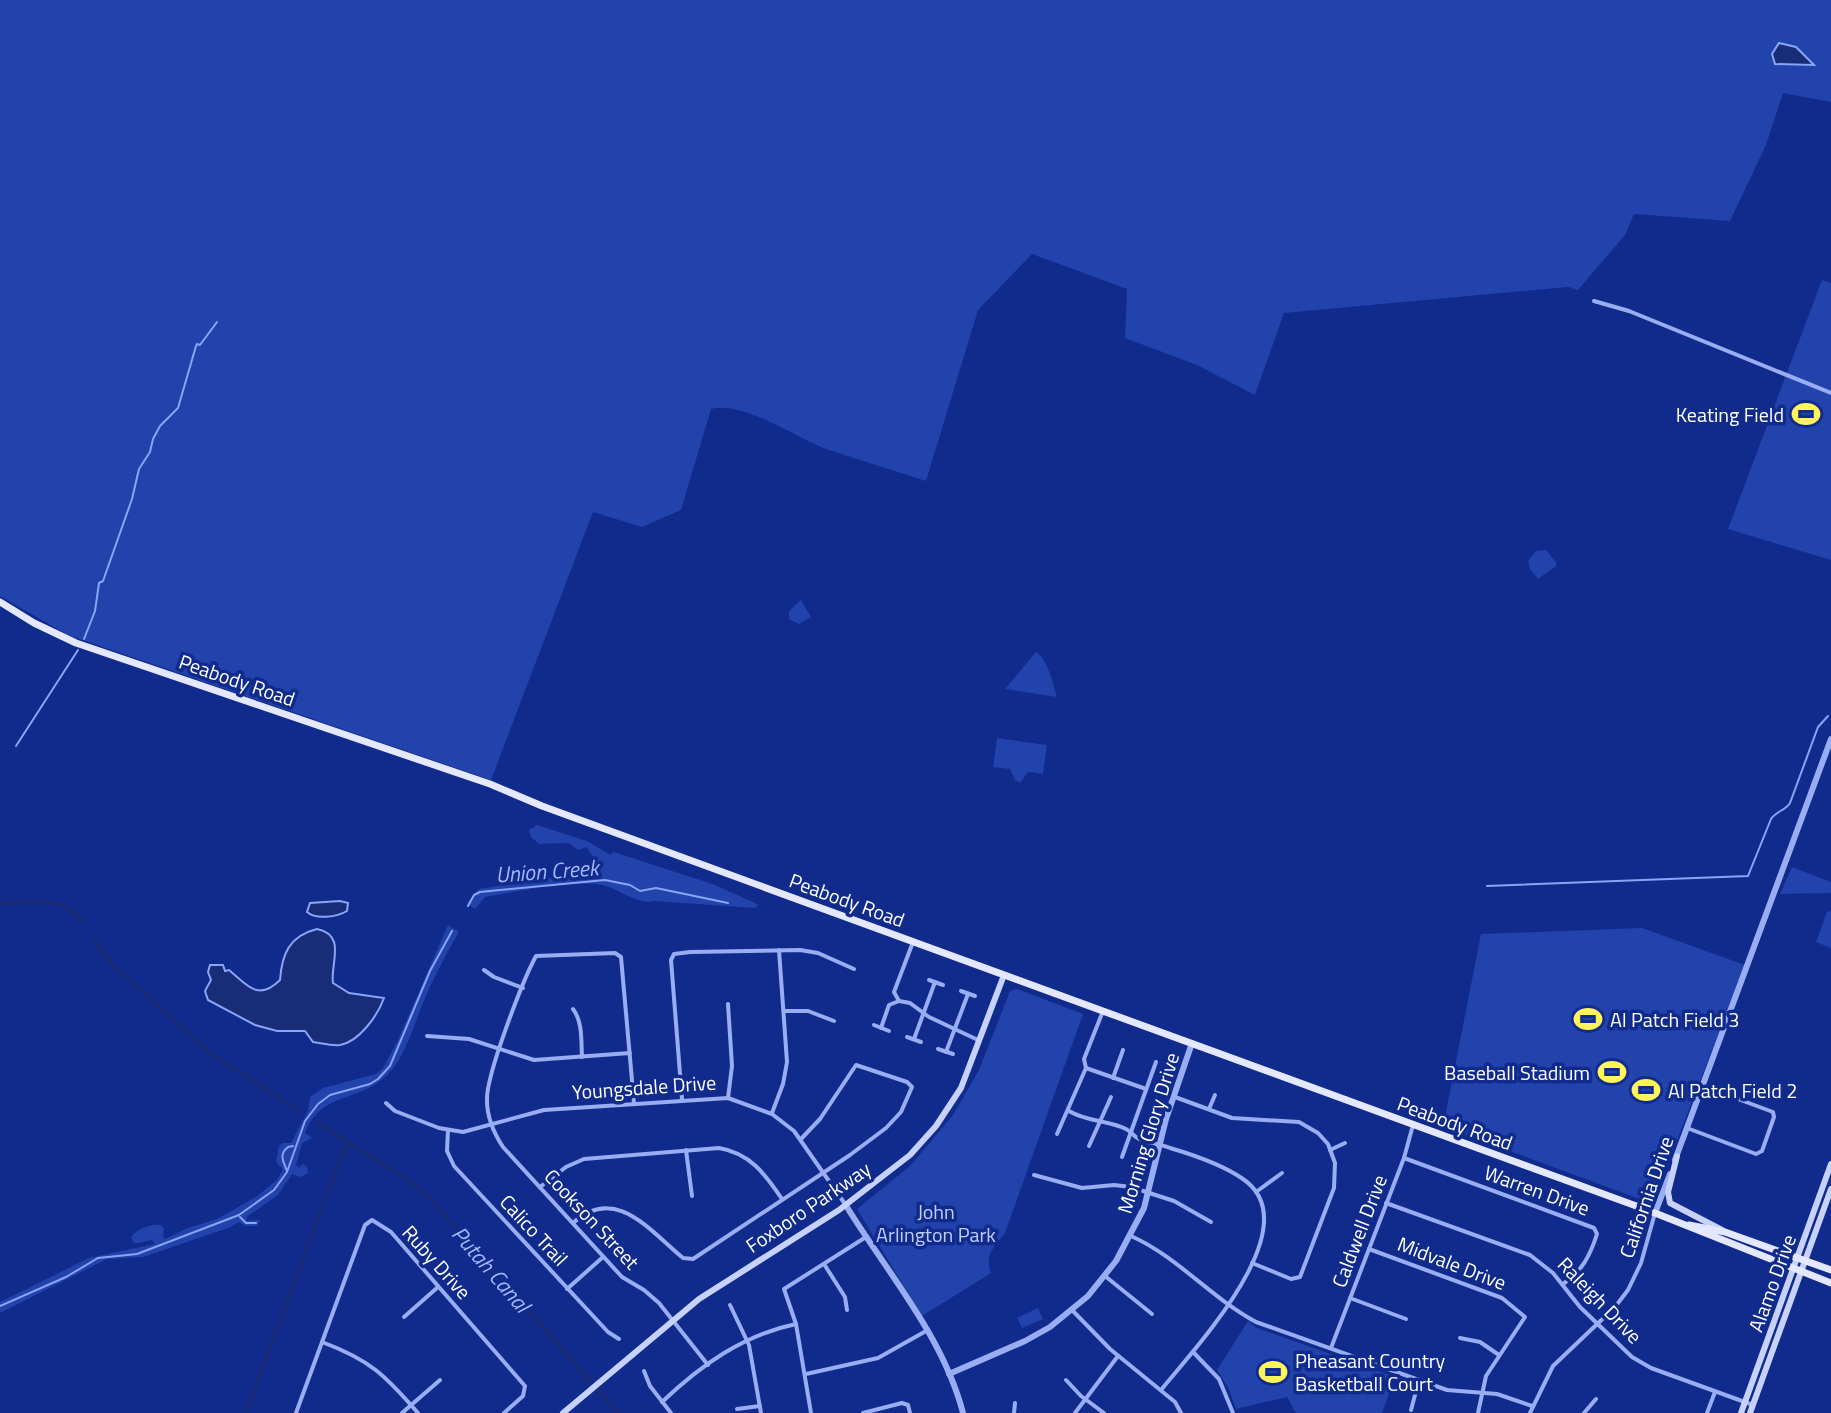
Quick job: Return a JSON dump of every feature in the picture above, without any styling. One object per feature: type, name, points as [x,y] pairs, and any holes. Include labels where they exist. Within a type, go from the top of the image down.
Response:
[{"type":"main road","name":"Peabody Road","points":[[0,602],[76,643],[376,743],[1655,1213],[1686,1224],[1725,1232],[1831,1270]]},
{"type":"main road","name":"Foxboro Parkway","points":[[563,1413],[672,1320],[734,1274],[845,1204],[893,1169],[923,1142],[961,1088],[1004,975]]},
{"type":"main road","points":[[1677,1156],[1668,1192],[1670,1203],[1725,1232]]},
{"type":"main road","name":"Alamo Drive","points":[[1752,1409],[1803,1259],[1831,1164]]},
{"type":"main road","name":"Alamo Drive","points":[[1803,1259],[1831,1189]]},
{"type":"main road","name":"Peabody Road","points":[[1686,1224],[1700,1233],[1831,1283]]},
{"type":"main road","name":"Alamo Drive","points":[[1741,1413],[1799,1271]]},
{"type":"street","points":[[1594,301],[1629,311],[1831,393]]},
{"type":"street","name":"California Drive","points":[[1530,1413],[1553,1366],[1622,1298],[1635,1278],[1655,1213],[1831,739]]},
{"type":"street","points":[[899,1001],[894,992],[913,941]]},
{"type":"street","points":[[772,1114],[787,1062],[779,950]]},
{"type":"street","points":[[682,1099],[672,956],[680,952],[779,950],[818,953],[854,969]]},
{"type":"street","points":[[491,1125],[487,1093],[500,1049],[533,962],[539,955],[619,954],[623,961],[634,1103]]},
{"type":"street","points":[[484,970],[523,988]]},
{"type":"street","points":[[929,980],[943,985]]},
{"type":"street","points":[[914,1039],[935,982]]},
{"type":"street","points":[[961,991],[975,996]]},
{"type":"street","points":[[938,1049],[950,1053],[955,1028],[968,994]]},
{"type":"street","points":[[881,1028],[889,1005],[899,1001],[910,1003],[963,1035],[981,1041]]},
{"type":"street","points":[[728,1004],[732,1066],[728,1098]]},
{"type":"street","points":[[573,1009],[578,1014],[582,1057]]},
{"type":"street","points":[[785,1011],[808,1011],[834,1021]]},
{"type":"street","points":[[1086,1068],[1084,1059],[1103,1011]]},
{"type":"street","points":[[874,1025],[889,1031]]},
{"type":"street","points":[[427,1036],[469,1039],[534,1060],[630,1053]]},
{"type":"street","points":[[907,1037],[921,1042]]},
{"type":"street","name":"Morning Glory Drive","points":[[949,1374],[1035,1336],[1072,1310],[1105,1276],[1131,1236],[1149,1192],[1174,1096],[1192,1043]]},
{"type":"street","points":[[1113,1078],[1123,1050]]},
{"type":"street","points":[[1122,1157],[1156,1062]]},
{"type":"street","points":[[573,1223],[594,1209],[616,1208],[629,1213],[689,1260],[869,1141],[895,1119],[907,1101],[911,1086],[856,1065],[826,1111],[801,1139]]},
{"type":"street","points":[[1086,1068],[1146,1089]]},
{"type":"street","points":[[1057,1134],[1086,1068]]},
{"type":"street","points":[[1687,1128],[1756,1154],[1762,1151],[1773,1112],[1703,1086]]},
{"type":"street","points":[[1209,1109],[1215,1095]]},
{"type":"street","points":[[1174,1096],[1240,1119],[1299,1122],[1318,1133],[1330,1150],[1335,1170],[1334,1188],[1300,1277],[1291,1279],[1252,1263]]},
{"type":"street","points":[[1089,1146],[1111,1097]]},
{"type":"street","name":"Youngsdale Drive","points":[[448,1130],[463,1132],[533,1112],[682,1099],[728,1098],[772,1114],[801,1139],[845,1204],[926,1331],[949,1374],[963,1413]]},
{"type":"street","points":[[386,1103],[395,1111],[448,1130]]},
{"type":"street","points":[[1069,1111],[1184,1152],[1242,1178],[1256,1192],[1264,1219],[1262,1237],[1252,1263],[1194,1353],[1161,1390]]},
{"type":"street","name":"Cookson Street","points":[[491,1125],[503,1147],[622,1277],[651,1296],[708,1365]]},
{"type":"street","name":"Caldwell Drive","points":[[1331,1348],[1404,1158],[1413,1125]]},
{"type":"street","name":"Calico Trail","points":[[448,1130],[447,1151],[454,1166],[608,1332],[619,1339]]},
{"type":"street","points":[[1330,1150],[1345,1143]]},
{"type":"street","points":[[540,1187],[566,1167],[584,1159],[719,1148],[743,1156],[763,1172],[782,1199]]},
{"type":"street","points":[[686,1150],[692,1196]]},
{"type":"street","name":"Warren Drive","points":[[1404,1158],[1594,1228],[1597,1234],[1588,1260],[1563,1284]]},
{"type":"street","points":[[1256,1192],[1282,1173]]},
{"type":"street","points":[[1034,1175],[1082,1188],[1122,1185],[1149,1192],[1174,1201],[1211,1222]]},
{"type":"street","name":"Raleigh Drive","points":[[1386,1203],[1530,1255],[1563,1284],[1618,1346],[1644,1364],[1745,1403],[1752,1409]]},
{"type":"street","name":"Ruby Drive","points":[[296,1413],[369,1221],[391,1232],[525,1386],[524,1394],[504,1413]]},
{"type":"street","points":[[1131,1236],[1163,1253],[1256,1322],[1447,1390],[1505,1396],[1532,1406]]},
{"type":"street","points":[[811,1413],[796,1324],[784,1289],[866,1237]]},
{"type":"street","name":"Midvale Drive","points":[[1369,1249],[1502,1298],[1525,1317],[1486,1376],[1478,1413]]},
{"type":"street","points":[[567,1289],[603,1257]]},
{"type":"street","points":[[824,1264],[845,1297],[847,1310]]},
{"type":"street","points":[[1105,1276],[1152,1314]]},
{"type":"street","points":[[404,1317],[438,1286]]},
{"type":"street","points":[[1350,1298],[1406,1319]]},
{"type":"street","points":[[730,1305],[748,1340],[761,1413]]},
{"type":"street","points":[[1072,1310],[1118,1356],[1175,1402],[1181,1413]]},
{"type":"street","points":[[662,1402],[725,1351],[796,1324]]},
{"type":"street","points":[[806,1374],[878,1358],[926,1331]]},
{"type":"street","points":[[1460,1338],[1480,1342],[1499,1355]]},
{"type":"street","points":[[322,1342],[353,1354],[374,1367],[418,1413]]},
{"type":"street","points":[[1194,1353],[1219,1379],[1233,1413]]},
{"type":"street","points":[[1075,1413],[1118,1356]]},
{"type":"street","points":[[644,1371],[650,1386],[671,1413]]},
{"type":"street","points":[[402,1413],[440,1380]]},
{"type":"street","points":[[1066,1380],[1104,1413]]},
{"type":"street","points":[[1411,1410],[1419,1380]]},
{"type":"street","points":[[1707,1413],[1715,1392]]},
{"type":"street","points":[[1584,1413],[1596,1399]]},
{"type":"street","points":[[863,1413],[902,1403],[908,1405],[910,1413]]},
{"type":"street","points":[[1014,1413],[1015,1403]]},
{"type":"street","points":[[737,1409],[760,1406]]},
{"type":"green space","points":[[0,0],[1831,0],[1831,102],[1783,93],[1766,145],[1730,221],[1634,214],[1625,235],[1578,290],[1568,287],[1284,313],[1255,395],[1197,365],[1125,338],[1127,289],[1032,254],[978,310],[926,481],[826,449],[754,415],[724,408],[711,409],[681,510],[642,527],[593,512],[491,780],[68,635],[0,596]]},
{"type":"green space","points":[[1822,280],[1831,283],[1831,560],[1728,529]]},
{"type":"green space","points":[[1546,550],[1556,566],[1538,579],[1528,561],[1536,551]]},
{"type":"green space","points":[[801,600],[811,617],[799,624],[789,619],[789,611]]},
{"type":"green space","points":[[1036,652],[1047,666],[1057,697],[1005,689]]},
{"type":"green space","points":[[997,738],[1047,745],[1043,774],[1028,772],[1020,783],[1010,769],[993,767]]},
{"type":"green space","points":[[537,825],[587,841],[610,855],[614,852],[715,885],[759,905],[755,908],[648,902],[594,884],[546,887],[485,897],[475,909],[467,903],[479,889],[586,872],[589,864],[595,861],[587,847],[578,850],[568,843],[539,844],[531,837],[529,830]]},
{"type":"green space","points":[[1792,867],[1831,882],[1831,893],[1780,894]]},
{"type":"green space","points":[[1831,911],[1831,948],[1816,942],[1827,912]]},
{"type":"green space","points":[[448,925],[459,932],[433,981],[400,1058],[376,1084],[331,1104],[312,1120],[305,1133],[312,1138],[302,1143],[296,1165],[299,1168],[303,1164],[308,1173],[301,1177],[292,1174],[278,1195],[248,1216],[246,1221],[260,1220],[257,1226],[245,1226],[239,1222],[143,1257],[107,1259],[0,1313],[0,1302],[89,1258],[155,1244],[152,1240],[134,1244],[131,1237],[140,1229],[161,1225],[165,1239],[217,1219],[256,1197],[277,1180],[283,1169],[276,1162],[279,1146],[291,1143],[308,1111],[310,1097],[323,1088],[376,1074],[383,1068]]},
{"type":"green space","points":[[1642,928],[1745,965],[1655,1197],[1645,1201],[1445,1127],[1481,934]]},
{"type":"green space","name":"John Arlington Park","points":[[1017,989],[1083,1014],[1005,1233],[989,1256],[991,1273],[922,1316],[857,1209],[910,1166],[953,1115],[979,1070],[1010,991]]},
{"type":"green space","points":[[1038,1308],[1043,1319],[1022,1328],[1017,1318]]},
{"type":"green space","points":[[1248,1321],[1257,1328],[1395,1377],[1382,1413],[1296,1413],[1287,1397],[1236,1409],[1228,1387],[1217,1370]]},
{"type":"shaded area","points":[[1779,43],[1796,47],[1814,65],[1775,64],[1772,54]]},
{"type":"shaded area","points":[[310,903],[348,903],[347,911],[338,915],[321,917],[307,912]]},
{"type":"shaded area","points":[[317,929],[332,937],[335,951],[333,983],[349,993],[384,998],[372,1020],[354,1039],[340,1045],[313,1042],[305,1031],[277,1031],[255,1025],[208,1000],[205,991],[211,980],[208,972],[210,965],[223,965],[225,971],[229,970],[247,986],[265,990],[280,980],[285,954],[294,941]]},
{"type":"waterway","points":[[84,639],[95,611],[99,583],[103,581],[132,499],[139,469],[150,452],[160,426],[178,408],[197,344],[200,345],[217,322]]},
{"type":"waterway","points":[[16,746],[78,650]]},
{"type":"waterway","points":[[1487,886],[1748,876],[1771,819],[1790,803],[1818,727],[1828,716]]},
{"type":"waterway","name":"Union Creek","points":[[468,906],[474,895],[480,892],[605,880],[630,885],[640,891],[656,888],[728,903]]},
{"type":"waterway","points":[[0,904],[56,903],[74,912],[82,921]]},
{"type":"waterway","points":[[0,1306],[66,1277],[98,1258],[137,1254],[239,1215],[274,1190],[287,1172],[305,1121],[318,1104],[330,1095],[370,1084],[390,1066],[430,971],[452,931]]},
{"type":"waterway","points":[[94,940],[111,963],[210,1053],[299,1111]]},
{"type":"waterway","name":"Putah Canal","points":[[319,1124],[427,1195],[618,1413]]},
{"type":"waterway","points":[[246,1413],[349,1142]]},
{"type":"waterway","points":[[287,1171],[282,1156],[288,1147],[293,1146]]},
{"type":"waterway","points":[[240,1217],[246,1223],[256,1223]]},
{"type":"place","name":"Keating Field","points":[[1806,414]]},
{"type":"place","name":"Al Patch Field 3","points":[[1588,1019]]},
{"type":"place","name":"Baseball Stadium","points":[[1612,1072]]},
{"type":"place","name":"Al Patch Field 2","points":[[1646,1090]]},
{"type":"place","name":"Pheasant Country Basketball Court","points":[[1273,1372]]}]
